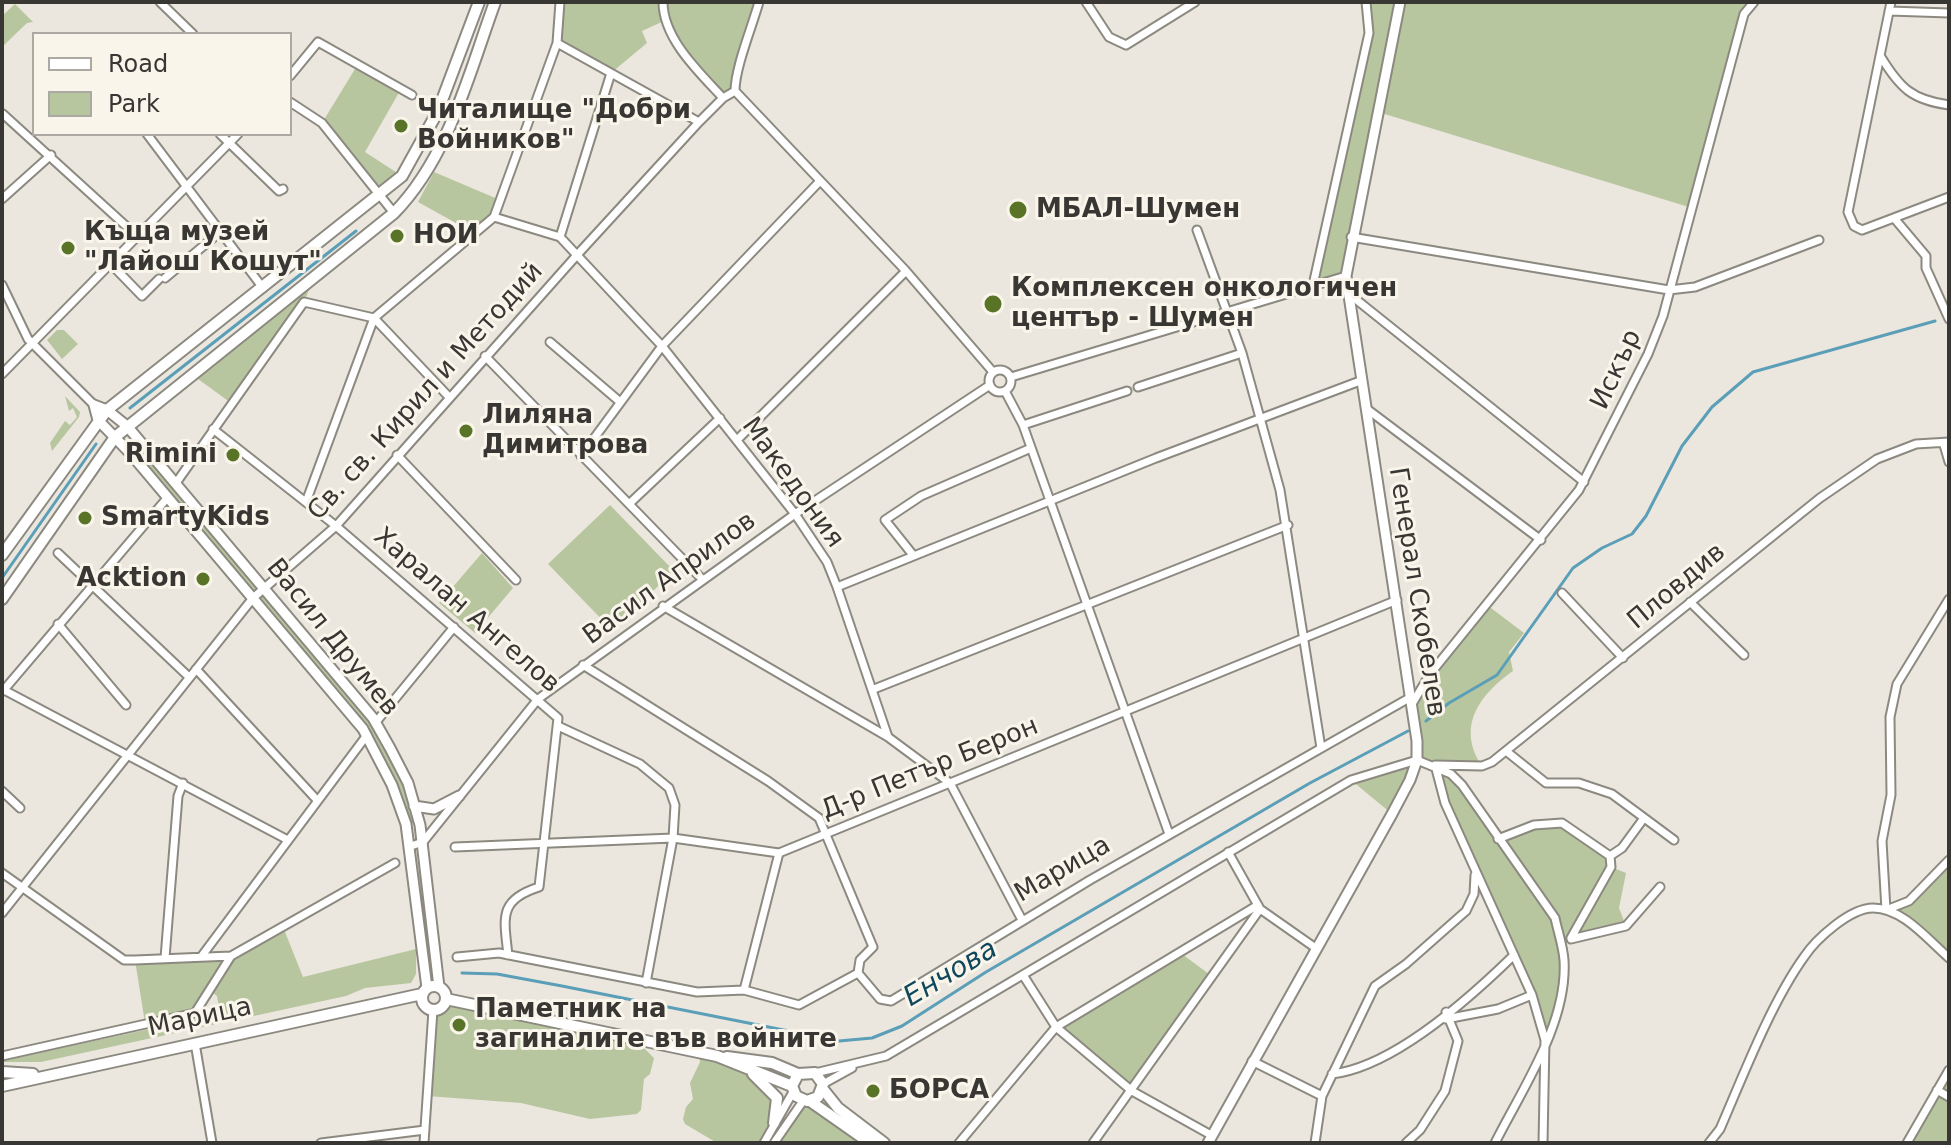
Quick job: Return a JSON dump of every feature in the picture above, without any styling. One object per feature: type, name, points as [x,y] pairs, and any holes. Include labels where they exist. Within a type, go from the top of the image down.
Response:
[{"type":"main road","points":[[2,599],[115,437],[394,213],[428,171],[452,119],[495,2]]},
{"type":"main road","points":[[2,555],[107,410],[380,196],[412,162],[438,111],[478,3]]},
{"type":"main road","points":[[439,987],[446,999],[717,1056],[772,1063],[798,1074],[815,1073],[838,1108],[884,1143]]},
{"type":"main road","name":"Марица","points":[[2,1086],[424,995],[439,987]]},
{"type":"main road","points":[[424,995],[433,1010],[442,1007],[446,999]]},
{"type":"main road","points":[[717,1056],[793,1089],[870,1143]]},
{"type":"main road","points":[[742,1066],[774,1093],[779,1106],[774,1123]]},
{"type":"main road","name":"Марица","points":[[2,1072],[47,1074]]},
{"type":"main road","points":[[793,1089],[798,1074]]},
{"type":"main road","points":[[806,1101],[822,1086]]},
{"type":"street","points":[[160,2],[191,32]]},
{"type":"street","points":[[306,502],[374,318],[494,217],[557,43],[560,2]]},
{"type":"street","points":[[663,2],[666,19],[688,58],[723,98]]},
{"type":"street","points":[[759,2],[747,47],[736,71],[735,91],[906,271],[993,372]]},
{"type":"street","points":[[1086,2],[1113,41],[1133,43],[1195,2]]},
{"type":"street","points":[[1313,285],[1369,33],[1366,2]]},
{"type":"street","name":"Генерал Скобелев","points":[[1209,1139],[1392,814],[1417,760],[1397,600],[1346,292],[1351,237],[1400,2]]},
{"type":"street","name":"Искър","points":[[1411,700],[1584,482],[1648,354],[1669,290],[1744,14],[1754,2]]},
{"type":"street","points":[[1891,2],[1848,212],[1850,221],[1862,230],[1949,197]]},
{"type":"street","points":[[1889,11],[1949,13]]},
{"type":"street","points":[[292,74],[318,42],[412,95]]},
{"type":"street","points":[[557,43],[699,122]]},
{"type":"street","points":[[1881,57],[1907,94],[1927,102],[1949,105]]},
{"type":"street","points":[[560,237],[611,73]]},
{"type":"street","name":"Св. св. Кирил и Методий","points":[[2,913],[253,598],[336,526],[577,255],[699,122],[723,98],[735,91]]},
{"type":"street","points":[[292,103],[322,123],[394,213]]},
{"type":"street","points":[[3,114],[137,236]]},
{"type":"street","points":[[149,136],[263,288]]},
{"type":"street","points":[[222,136],[279,191],[283,189]]},
{"type":"street","points":[[2,374],[236,136]]},
{"type":"street","points":[[2,199],[51,155]]},
{"type":"street","points":[[581,456],[662,346],[820,181]]},
{"type":"street","name":"Македония","points":[[494,217],[560,237],[662,346],[795,514],[827,562],[874,689],[888,737]]},
{"type":"street","points":[[1894,218],[1926,256],[1926,268],[1949,319]]},
{"type":"street","points":[[1197,230],[1242,353],[1288,525],[1321,748]]},
{"type":"street","points":[[110,263],[142,296],[220,232]]},
{"type":"street","points":[[1351,237],[1669,290],[1695,287],[1819,240]]},
{"type":"street","points":[[737,440],[906,271]]},
{"type":"street","points":[[1011,377],[1346,276]]},
{"type":"street","points":[[2,285],[31,342],[94,405],[98,420]]},
{"type":"street","points":[[1346,292],[1584,482]]},
{"type":"street","points":[[176,483],[304,302],[374,318],[449,397]]},
{"type":"street","points":[[550,342],[619,401]]},
{"type":"street","points":[[1138,387],[1242,353]]},
{"type":"street","points":[[485,356],[702,579]]},
{"type":"street","points":[[993,372],[1003,370],[1011,377]]},
{"type":"street","points":[[993,372],[990,385],[996,391],[1005,391],[1010,386],[1011,377]]},
{"type":"street","points":[[837,587],[1050,500],[1360,381]]},
{"type":"street","name":"Васил Априлов","points":[[423,842],[538,699],[663,606],[795,514],[990,385]]},
{"type":"street","points":[[1005,391],[1023,425],[1169,834]]},
{"type":"street","points":[[1023,425],[1127,391]]},
{"type":"street","name":"Васил Друмев","points":[[94,405],[107,410],[127,426],[376,722],[408,783],[423,842],[439,987]]},
{"type":"street","points":[[1364,408],[1541,540]]},
{"type":"street","points":[[629,504],[720,418]]},
{"type":"street","name":"Васил Друмев","points":[[98,420],[168,497],[367,735],[392,785],[411,846],[424,995]]},
{"type":"street","name":"Харалан Ангелов","points":[[213,429],[336,526],[558,718],[539,887],[514,899],[507,907],[504,921],[508,955]]},
{"type":"street","points":[[1946,443],[1949,462]]},
{"type":"street","name":"Пловдив","points":[[1435,765],[1482,766],[1506,751],[1820,498],[1877,459],[1916,444],[1946,443]]},
{"type":"street","points":[[913,555],[885,520],[921,496],[1031,448]]},
{"type":"street","points":[[397,455],[516,580]]},
{"type":"street","points":[[168,497],[3,691],[129,753],[286,839]]},
{"type":"street","points":[[874,689],[1288,525]]},
{"type":"street","points":[[58,553],[189,677]]},
{"type":"street","points":[[1562,593],[1623,658]]},
{"type":"street","points":[[1886,910],[1882,841],[1891,795],[1890,717],[1897,684],[1949,599]]},
{"type":"street","name":"Д-р Петър Берон","points":[[779,853],[1397,600]]},
{"type":"street","points":[[1690,602],[1744,655]]},
{"type":"street","points":[[663,606],[888,737],[950,783],[1022,920]]},
{"type":"street","points":[[58,624],[126,705]]},
{"type":"street","points":[[376,722],[454,627]]},
{"type":"street","points":[[457,957],[508,955],[697,992],[744,990],[799,1005],[858,973],[860,960],[873,947],[826,832],[809,809],[583,665]]},
{"type":"street","points":[[196,669],[316,799]]},
{"type":"street","name":"Марица","points":[[858,973],[880,999],[891,1001],[1169,834],[1411,700]]},
{"type":"street","points":[[558,726],[612,750],[657,775],[669,788],[675,805],[673,838],[646,983]]},
{"type":"street","points":[[201,957],[286,839],[367,735]]},
{"type":"street","points":[[1506,751],[1546,783],[1579,783],[1612,794],[1674,840]]},
{"type":"street","points":[[815,1073],[886,1056],[1351,780],[1417,760],[1435,765],[1462,785],[1555,918],[1561,941],[1563,980],[1545,1040],[1495,1143]]},
{"type":"street","points":[[1435,765],[1445,803],[1532,995],[1545,1040],[1543,1143]]},
{"type":"street","points":[[165,958],[178,796],[183,783]]},
{"type":"street","points":[[2,791],[20,808]]},
{"type":"street","points":[[414,806],[434,809],[459,796]]},
{"type":"street","points":[[1610,856],[1622,848],[1644,818]]},
{"type":"street","points":[[1498,839],[1534,825],[1562,823],[1610,856]]},
{"type":"street","points":[[455,847],[673,838],[779,853],[744,990]]},
{"type":"street","points":[[411,846],[423,842]]},
{"type":"street","points":[[1228,852],[1259,907],[1317,949]]},
{"type":"street","points":[[1571,938],[1611,867],[1610,856]]},
{"type":"street","points":[[1886,910],[1909,901],[1949,860]]},
{"type":"street","points":[[2,873],[124,960],[135,960],[231,956],[395,863]]},
{"type":"street","points":[[1315,1143],[1322,1096],[1375,986],[1406,964],[1466,911],[1474,894],[1475,870]]},
{"type":"street","points":[[1561,941],[1626,926],[1660,887]]},
{"type":"street","points":[[959,1143],[1056,1027],[1259,907]]},
{"type":"street","points":[[1093,1143],[1259,907]]},
{"type":"street","points":[[1709,1143],[1720,1129],[1803,958],[1838,925],[1864,909],[1886,910],[1901,916],[1949,958]]},
{"type":"street","points":[[1332,1074],[1369,1065],[1448,1015],[1514,955]]},
{"type":"street","name":"Марица","points":[[2,1056],[195,1013],[231,956]]},
{"type":"street","points":[[1023,975],[1056,1027],[1132,1091],[1209,1139]]},
{"type":"street","points":[[1448,1015],[1498,1009],[1532,995]]},
{"type":"street","points":[[424,1143],[433,1010]]},
{"type":"street","points":[[1406,1143],[1420,1130],[1445,1091],[1458,1041],[1448,1015]]},
{"type":"street","points":[[195,1042],[212,1143]]},
{"type":"street","points":[[1252,1061],[1322,1096]]},
{"type":"street","points":[[822,1086],[858,1065]]},
{"type":"street","points":[[1907,1143],[1949,1070]]},
{"type":"street","points":[[764,1143],[793,1089]]},
{"type":"street","points":[[1937,1090],[1949,1097]]},
{"type":"street","points":[[774,1143],[806,1101]]},
{"type":"street","points":[[321,1143],[425,1130]]},
{"type":"green space","points":[[560,2],[759,2],[735,91],[723,98],[699,72],[666,20],[642,31],[647,43],[611,73],[557,43]]},
{"type":"green space","points":[[1366,2],[1754,2],[1744,14],[1692,208],[1378,112],[1346,276],[1313,285],[1369,33]]},
{"type":"green space","points":[[15,4],[33,22],[27,23],[2,47],[2,16]]},
{"type":"green space","points":[[358,64],[401,89],[365,152],[402,176],[380,196],[322,123]]},
{"type":"green space","points":[[434,172],[500,200],[494,217],[474,233],[418,202]]},
{"type":"green space","points":[[311,285],[304,302],[231,403],[198,379]]},
{"type":"green space","points":[[57,330],[64,330],[78,344],[62,359],[47,340]]},
{"type":"green space","points":[[65,396],[80,412],[79,417],[52,451],[50,443],[65,421],[70,425],[77,417],[73,408],[69,411]]},
{"type":"green space","points":[[142,442],[376,722],[414,806],[413,823],[409,822],[363,729],[131,449]]},
{"type":"green space","points":[[610,505],[674,571],[612,630],[548,564]]},
{"type":"green space","points":[[482,553],[513,588],[475,633],[439,603]]},
{"type":"green space","points":[[1487,605],[1524,633],[1509,652],[1513,671],[1481,701],[1471,725],[1474,752],[1482,766],[1438,765],[1451,774],[1498,839],[1534,825],[1562,823],[1610,856],[1611,867],[1626,873],[1619,908],[1626,926],[1561,941],[1563,980],[1545,1040],[1519,971],[1459,835],[1435,765],[1417,761],[1392,814],[1351,780],[1417,760],[1412,704],[1430,674]]},
{"type":"green space","points":[[1949,860],[1949,958],[1901,916],[1886,910],[1909,901]]},
{"type":"green space","points":[[283,927],[303,977],[416,949],[416,974],[411,983],[365,988],[346,996],[41,1062],[2,1062],[2,1058],[45,1044],[47,1051],[220,1014],[217,996],[211,991],[195,1013],[145,1023],[135,960],[231,956]]},
{"type":"green space","points":[[1178,951],[1213,977],[1132,1091],[1056,1027]]},
{"type":"green space","points":[[446,999],[645,1039],[644,1048],[654,1058],[650,1074],[644,1079],[641,1110],[637,1114],[590,1119],[521,1103],[427,1096],[433,1010],[442,1007]]},
{"type":"green space","points":[[699,1053],[742,1066],[779,1106],[764,1143],[717,1143],[685,1124],[686,1107],[693,1099],[690,1083],[700,1062]]},
{"type":"green space","points":[[1949,1069],[1949,1143],[1907,1143]]},
{"type":"green space","points":[[803,1101],[870,1143],[774,1143]]},
{"type":"waterway","points":[[130,408],[356,231]]},
{"type":"waterway","points":[[1426,721],[1449,703],[1497,675],[1573,568],[1602,548],[1632,534],[1646,516],[1682,446],[1712,407],[1753,372],[1935,321]]},
{"type":"waterway","points":[[2,578],[96,444]]},
{"type":"waterway","name":"Енчова","points":[[462,973],[497,974],[839,1041],[872,1038],[902,1026],[986,972],[1310,783],[1408,731]]},
{"type":"place","name":"Читалище \"Добри Войников\"","points":[[401,126]]},
{"type":"place","name":"МБАЛ-Шумен","points":[[1018,210]]},
{"type":"place","name":"НОИ","points":[[397,236]]},
{"type":"place","name":"Къща музей \"Лайош Кошут\"","points":[[68,248]]},
{"type":"place","name":"￼Комплексен онкологичен център - Шумен","points":[[993,304]]},
{"type":"place","name":"Лиляна Димитрова","points":[[466,431]]},
{"type":"place","name":"Rimini","points":[[233,455]]},
{"type":"place","name":"SmartyKids","points":[[85,518]]},
{"type":"place","name":"Acktion","points":[[203,579]]},
{"type":"place","name":"Паметник на загиналите във войните","points":[[459,1025]]},
{"type":"place","name":"БОРСА","points":[[873,1091]]}]
